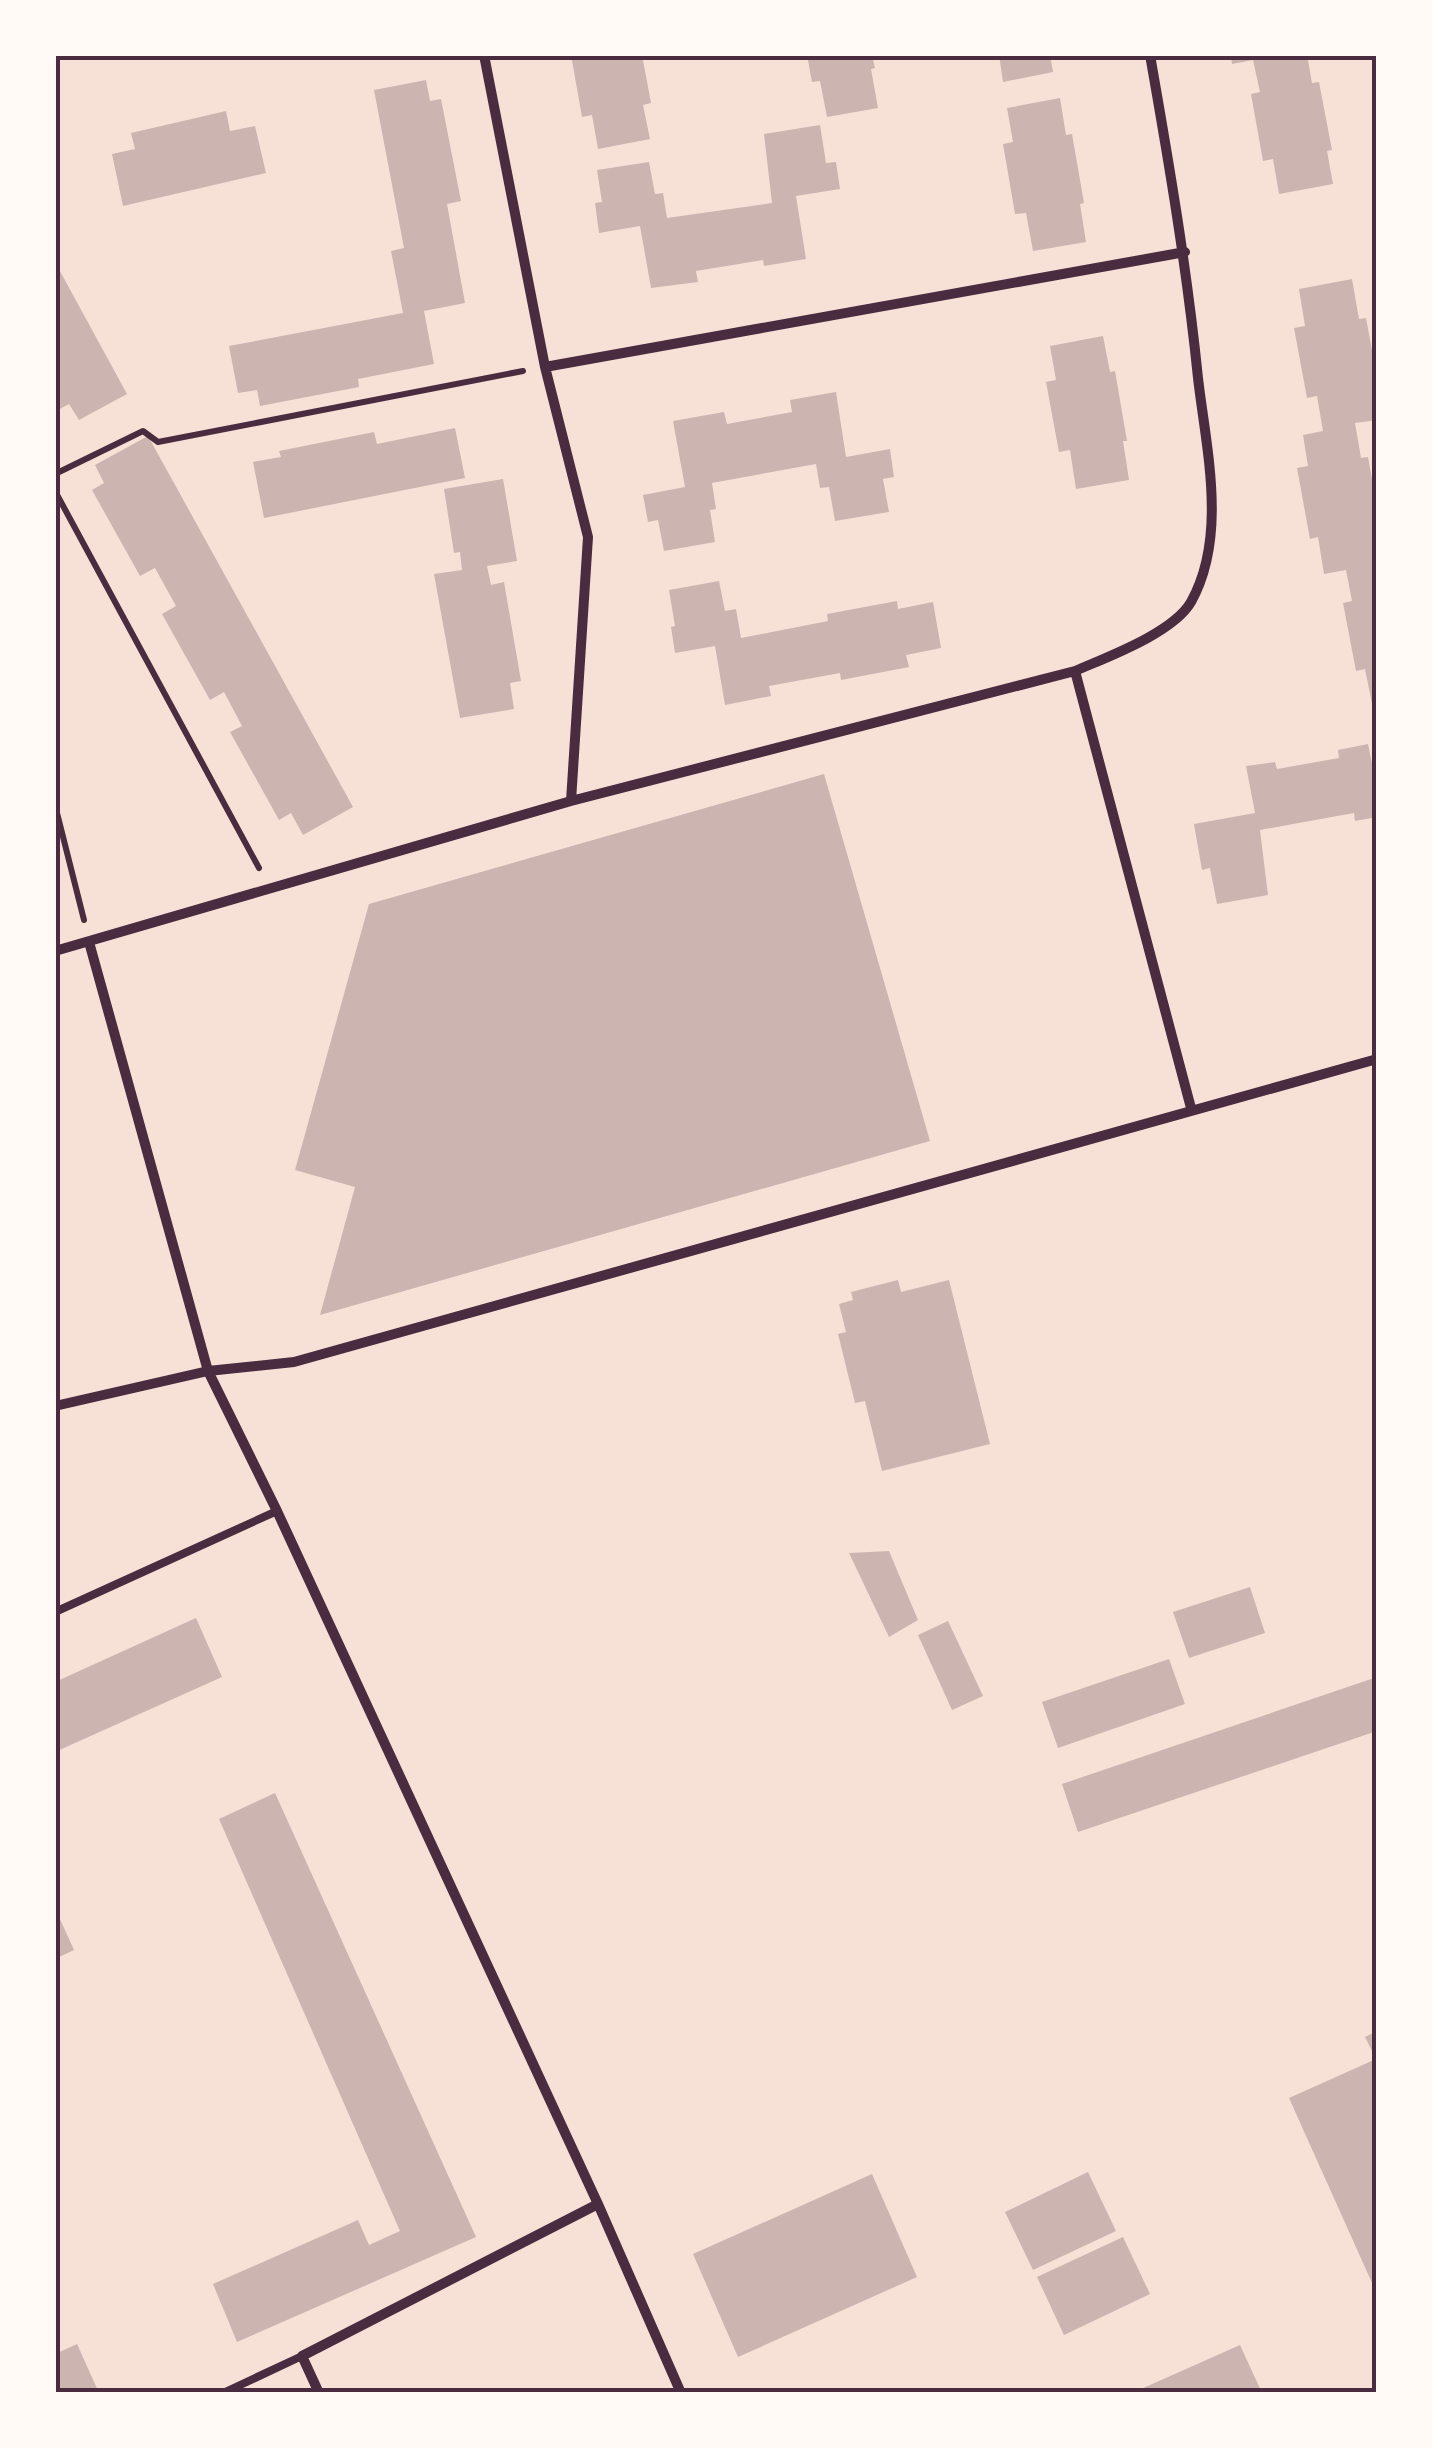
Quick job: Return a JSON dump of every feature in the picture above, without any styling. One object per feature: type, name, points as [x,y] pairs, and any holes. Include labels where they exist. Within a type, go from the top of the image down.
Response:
[{"type":"street","points":[[484,55],[545,366],[588,537],[571,801]]},
{"type":"street","points":[[55,951],[571,801],[1075,670],[1143,642],[1190,605],[1210,544],[1211,491],[1185,252],[1150,55]]},
{"type":"street","points":[[545,366],[1185,252]]},
{"type":"street","points":[[1075,670],[1191,1108]]},
{"type":"street","points":[[90,942],[208,1371],[277,1511],[598,2204],[681,2393]]},
{"type":"street","points":[[55,1406],[208,1371],[294,1362],[1377,1059]]},
{"type":"street","points":[[319,2393],[302,2356],[598,2204]]},
{"type":"lane","points":[[55,1612],[277,1511]]},
{"type":"lane","points":[[222,2393],[302,2356]]},
{"type":"path","points":[[55,474],[143,431],[158,442],[545,366]]},
{"type":"path","points":[[55,491],[270,890]]},
{"type":"path","points":[[55,804],[90,942]]},
{"type":"building","points":[[571,55],[642,55],[651,103],[643,105],[650,139],[598,149],[592,115],[582,117]]},
{"type":"building","points":[[807,55],[872,55],[878,108],[827,117],[820,81],[812,82]]},
{"type":"building","points":[[999,55],[1050,55],[1053,72],[1003,82]]},
{"type":"building","points":[[1231,55],[1307,55],[1312,83],[1319,82],[1332,150],[1327,151],[1333,184],[1279,194],[1273,159],[1263,161],[1251,94],[1260,92],[1253,60],[1232,64]]},
{"type":"building","points":[[426,80],[430,101],[441,99],[461,201],[447,204],[465,303],[424,311],[434,364],[358,379],[359,387],[260,406],[257,390],[238,393],[229,346],[403,313],[391,251],[404,248],[374,90]]},
{"type":"building","points":[[1060,98],[1066,135],[1072,134],[1084,203],[1080,204],[1086,242],[1033,251],[1026,213],[1015,214],[1003,144],[1013,142],[1007,108]]},
{"type":"building","points":[[226,111],[230,131],[255,126],[266,173],[123,206],[112,154],[135,149],[131,133]]},
{"type":"building","points":[[820,125],[826,163],[836,162],[840,189],[796,196],[806,259],[764,266],[763,260],[696,271],[698,282],[651,288],[640,226],[599,233],[595,203],[602,202],[597,170],[649,162],[655,194],[663,193],[667,218],[772,203],[764,134]]},
{"type":"building","points":[[55,262],[127,394],[79,420],[69,404],[58,410],[55,404]]},
{"type":"building","points":[[1352,279],[1359,319],[1366,318],[1377,377],[1377,387],[1373,388],[1377,420],[1355,423],[1361,458],[1368,457],[1377,507],[1377,526],[1373,527],[1377,545],[1377,703],[1372,704],[1365,669],[1356,671],[1343,603],[1352,601],[1346,570],[1324,574],[1318,537],[1310,539],[1297,468],[1308,466],[1303,435],[1323,431],[1317,396],[1307,398],[1294,328],[1305,326],[1299,289]]},
{"type":"building","points":[[1103,336],[1110,372],[1115,371],[1129,480],[1076,489],[1070,450],[1059,452],[1046,382],[1056,380],[1050,346]]},
{"type":"building","points":[[836,392],[846,457],[890,449],[894,477],[883,479],[889,512],[835,521],[829,487],[820,488],[816,464],[712,483],[716,509],[710,510],[715,542],[664,551],[658,520],[648,522],[643,495],[685,487],[673,421],[724,412],[727,424],[792,412],[790,400]]},
{"type":"building","points":[[455,428],[465,478],[264,518],[253,462],[281,457],[279,451],[374,432],[377,444]]},
{"type":"building","points":[[148,436],[353,807],[303,835],[291,813],[279,820],[230,732],[242,726],[224,692],[210,700],[162,614],[176,606],[155,568],[140,576],[92,490],[104,483],[95,465]]},
{"type":"building","points":[[503,479],[517,561],[487,566],[491,585],[504,582],[521,681],[510,683],[514,709],[460,718],[434,574],[462,570],[460,552],[454,553],[444,489]]},
{"type":"building","points":[[719,581],[725,611],[736,609],[741,638],[828,621],[827,614],[897,601],[898,609],[933,602],[941,648],[906,655],[909,667],[841,680],[840,673],[769,686],[771,696],[725,705],[715,646],[675,653],[669,590]]},
{"type":"building","points":[[1368,744],[1377,787],[1377,817],[1355,821],[1354,813],[1260,830],[1268,895],[1217,904],[1210,868],[1202,870],[1194,824],[1255,813],[1246,766],[1275,762],[1277,769],[1339,758],[1338,750]]},
{"type":"building","points":[[824,774],[930,1141],[320,1315],[355,1187],[295,1170],[369,904]]},
{"type":"building","points":[[898,1280],[901,1292],[949,1280],[990,1444],[882,1471],[865,1401],[855,1403],[838,1334],[846,1332],[839,1304],[853,1300],[851,1292]]},
{"type":"building","points":[[889,1551],[918,1620],[889,1637],[849,1553]]},
{"type":"building","points":[[1250,1587],[1265,1633],[1189,1658],[1173,1612]]},
{"type":"building","points":[[196,1618],[222,1677],[55,1752],[55,1682]]},
{"type":"building","points":[[948,1621],[983,1696],[952,1710],[918,1635]]},
{"type":"building","points":[[1169,1659],[1185,1704],[1058,1748],[1042,1702]]},
{"type":"building","points":[[1377,1677],[1377,1731],[1078,1832],[1062,1784]]},
{"type":"building","points":[[275,1793],[476,2237],[237,2342],[213,2284],[358,2220],[369,2245],[400,2231],[219,1819]]},
{"type":"building","points":[[55,1908],[74,1950],[55,1959]]},
{"type":"building","points":[[1377,2031],[1377,2294],[1289,2098],[1376,2059],[1365,2037]]},
{"type":"building","points":[[1088,2172],[1116,2231],[1033,2270],[1005,2212]]},
{"type":"building","points":[[872,2174],[917,2277],[738,2357],[693,2254]]},
{"type":"building","points":[[1123,2237],[1150,2294],[1064,2335],[1037,2277]]},
{"type":"building","points":[[77,2344],[99,2393],[55,2393],[55,2354]]},
{"type":"building","points":[[1240,2345],[1262,2393],[1132,2393]]}]
